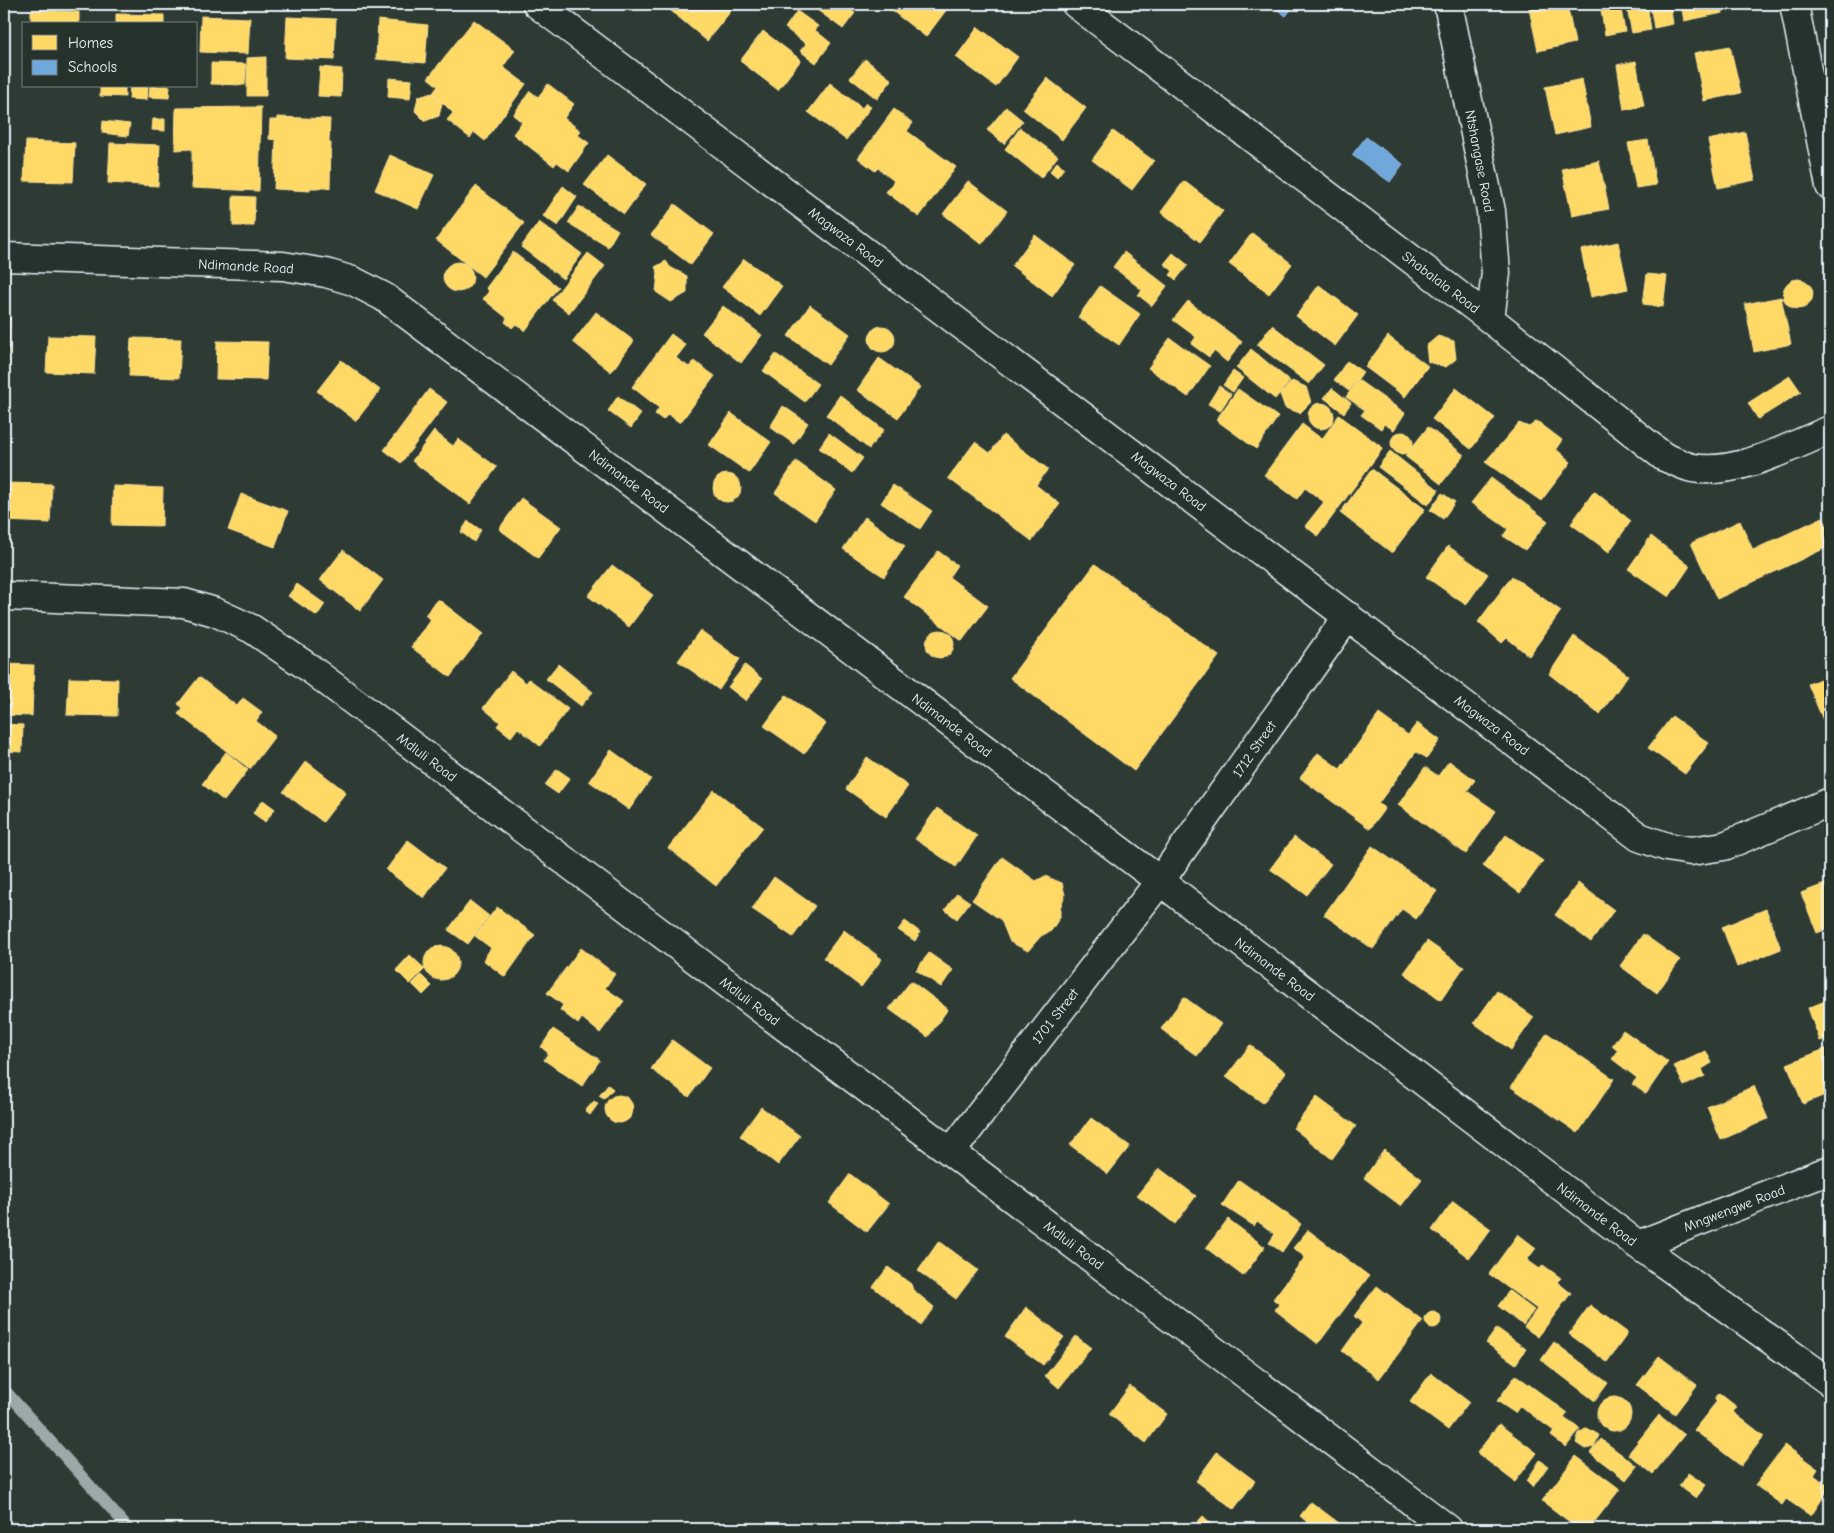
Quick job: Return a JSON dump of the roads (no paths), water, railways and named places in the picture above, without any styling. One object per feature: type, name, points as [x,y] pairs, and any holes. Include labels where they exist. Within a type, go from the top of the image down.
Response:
[{"type":"street","name":"Magwaza Road","points":[[537,4],[1639,837],[1667,848],[1691,851],[1724,846],[1830,802]]},
{"type":"street","name":"Shabalala Road","points":[[1076,4],[1490,319],[1664,457],[1692,468],[1715,470],[1743,464],[1830,430]]},
{"type":"street","name":"Ntshangase Road","points":[[1448,4],[1491,211],[1496,273],[1490,319]]},
{"type":"street","points":[[1794,4],[1819,77],[1830,186]]},
{"type":"street","name":"Ndimande Road","points":[[4,257],[283,266],[326,273],[353,281],[384,297],[1160,881],[1638,1245],[1830,1382]]},
{"type":"street","name":"Mdluli Road","points":[[4,596],[184,603],[215,612],[252,629],[308,667],[1448,1529]]},
{"type":"street","name":"1712 Street","points":[[1160,881],[1348,616]]},
{"type":"street","name":"1701 Street","points":[[951,1152],[1160,881]]},
{"type":"street","name":"Mngwengwe Road","points":[[1638,1245],[1830,1170]]},
{"type":"waterway","points":[[4,1389],[129,1529]]}]
